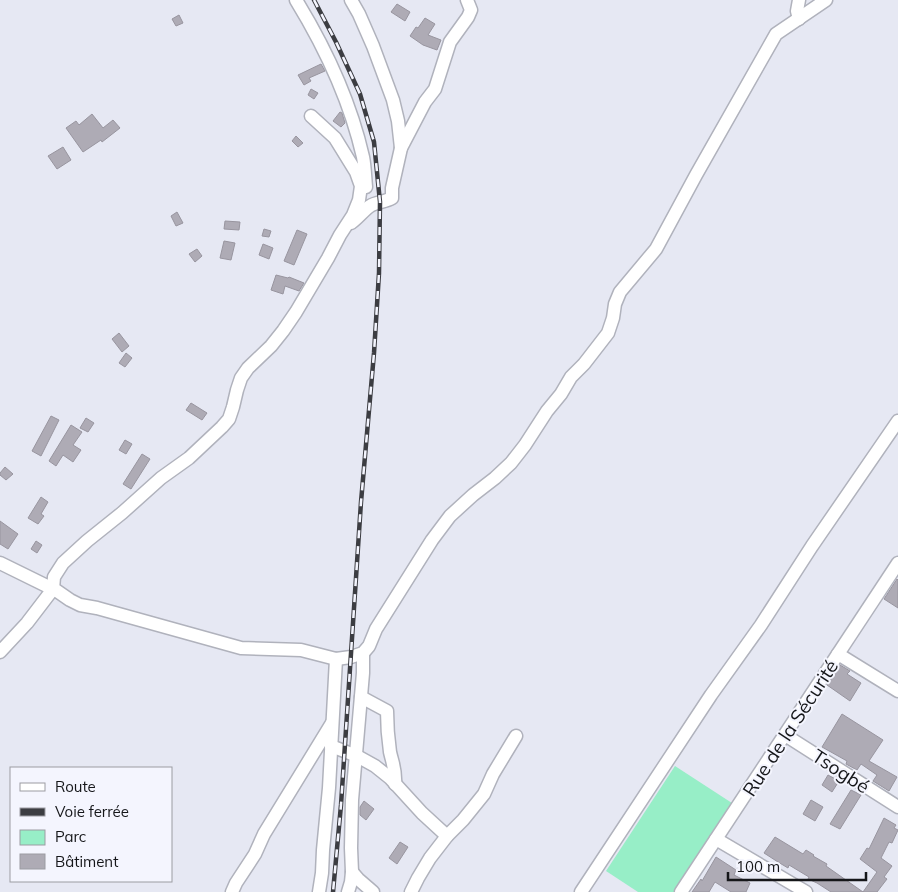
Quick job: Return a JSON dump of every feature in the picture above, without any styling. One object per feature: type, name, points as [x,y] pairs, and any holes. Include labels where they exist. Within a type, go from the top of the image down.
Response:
[{"type":"street","points":[[296,0],[312,26],[340,83],[364,158],[370,206]]},
{"type":"street","points":[[351,0],[373,46],[393,100],[401,148]]},
{"type":"street","points":[[345,227],[370,206],[392,198],[392,188],[401,148],[425,102],[435,89],[450,42],[468,17],[471,10],[467,0]]},
{"type":"street","points":[[798,19],[799,0]]},
{"type":"street","points":[[0,563],[80,605],[241,648],[301,650],[336,659],[362,653],[370,646],[376,629],[432,540],[450,516],[511,463],[526,445],[571,377],[584,364],[608,333],[620,292],[656,249],[776,34],[826,0]]},
{"type":"street","points":[[0,652],[27,623],[52,589],[54,577],[63,563],[86,541],[122,513],[161,478],[189,458],[229,419],[241,378],[248,368],[271,346],[296,312],[352,215],[359,200],[361,186],[356,172],[335,138],[311,116]]},
{"type":"street","points":[[581,892],[711,696],[898,421]]},
{"type":"street","name":"Rue de la Sécurité","points":[[681,892],[898,563]]},
{"type":"street","points":[[348,892],[352,872],[352,800],[363,673],[362,653]]},
{"type":"street","points":[[838,654],[898,691]]},
{"type":"street","points":[[319,892],[329,788],[336,659]]},
{"type":"street","points":[[361,697],[387,711],[390,751],[396,771],[395,784]]},
{"type":"street","points":[[232,892],[255,854],[264,834],[333,721]]},
{"type":"street","name":"Tsogbé","points":[[785,735],[898,807]]},
{"type":"street","points":[[411,892],[430,858],[484,794],[493,774],[516,736]]},
{"type":"street","points":[[331,746],[357,756],[374,766],[395,784],[447,836]]},
{"type":"street","points":[[716,839],[806,892]]},
{"type":"street","points":[[352,872],[373,892]]},
{"type":"green space","points":[[675,766],[735,805],[678,892],[638,892],[606,871]]},
{"type":"building","points":[[397,4],[410,12],[405,21],[391,12]]},
{"type":"building","points":[[179,15],[183,23],[176,26],[172,19]]},
{"type":"building","points":[[425,18],[435,24],[428,35],[441,40],[437,50],[423,45],[410,36]]},
{"type":"building","points":[[321,64],[325,71],[309,78],[311,81],[304,85],[298,75]]},
{"type":"building","points":[[311,89],[318,93],[314,99],[308,95]]},
{"type":"building","points":[[340,112],[345,123],[341,127],[333,121]]},
{"type":"building","points":[[92,114],[103,128],[113,120],[120,128],[102,142],[101,140],[83,152],[66,128],[76,121],[79,125]]},
{"type":"building","points":[[296,136],[303,143],[298,147],[292,141]]},
{"type":"building","points":[[63,147],[71,160],[57,169],[48,156]]},
{"type":"building","points":[[177,212],[183,223],[176,226],[171,216]]},
{"type":"building","points":[[225,221],[240,222],[239,230],[224,229]]},
{"type":"building","points":[[264,229],[271,231],[269,237],[262,236]]},
{"type":"building","points":[[297,230],[307,234],[294,265],[284,261]]},
{"type":"building","points":[[224,241],[235,243],[231,260],[220,258]]},
{"type":"building","points":[[263,244],[273,248],[269,259],[259,255]]},
{"type":"building","points":[[197,249],[202,256],[195,262],[189,254]]},
{"type":"building","points":[[276,275],[289,277],[304,283],[299,291],[285,286],[283,294],[271,290]]},
{"type":"building","points":[[119,333],[129,346],[122,352],[112,339]]},
{"type":"building","points":[[126,353],[132,358],[125,367],[119,363]]},
{"type":"building","points":[[191,403],[207,413],[202,420],[186,410]]},
{"type":"building","points":[[51,416],[59,420],[41,456],[32,451]]},
{"type":"building","points":[[86,418],[94,423],[88,432],[80,428]]},
{"type":"building","points":[[71,425],[82,432],[73,445],[81,450],[73,462],[63,455],[56,466],[49,461]]},
{"type":"building","points":[[125,440],[132,444],[126,454],[119,450]]},
{"type":"building","points":[[142,454],[150,459],[131,489],[123,484]]},
{"type":"building","points":[[5,467],[13,474],[6,480],[0,475]]},
{"type":"building","points":[[41,497],[48,502],[41,514],[44,516],[38,524],[28,518]]},
{"type":"building","points":[[0,521],[18,534],[8,549],[0,544]]},
{"type":"building","points":[[36,541],[42,545],[37,553],[31,549]]},
{"type":"building","points":[[898,580],[898,608],[884,599]]},
{"type":"building","points":[[840,665],[850,671],[847,674],[861,683],[850,701],[827,685]]},
{"type":"building","points":[[842,714],[883,740],[869,761],[897,777],[889,791],[873,781],[877,775],[861,764],[857,770],[846,764],[847,761],[822,747]]},
{"type":"building","points":[[828,775],[839,781],[832,792],[822,785]]},
{"type":"building","points":[[851,790],[861,795],[840,829],[830,824]]},
{"type":"building","points":[[811,800],[823,807],[815,821],[803,814]]},
{"type":"building","points":[[364,801],[374,809],[366,820],[360,815],[360,807]]},
{"type":"building","points":[[884,818],[896,825],[894,828],[898,830],[892,843],[889,842],[881,858],[892,866],[884,877],[887,879],[877,892],[863,892],[877,872],[860,859],[867,848],[869,849]]},
{"type":"building","points":[[775,837],[803,854],[806,850],[814,855],[827,864],[826,866],[863,892],[831,892],[808,879],[809,877],[789,865],[788,868],[778,862],[764,853]]},
{"type":"building","points":[[400,842],[408,847],[397,864],[389,858]]},
{"type":"building","points":[[716,857],[736,870],[734,875],[750,883],[746,892],[731,892],[715,882],[709,892],[692,892],[701,879],[702,881]]},
{"type":"railway","points":[[314,0],[360,94],[374,142],[380,202],[379,273],[374,353],[361,502],[341,805],[333,892]]}]
